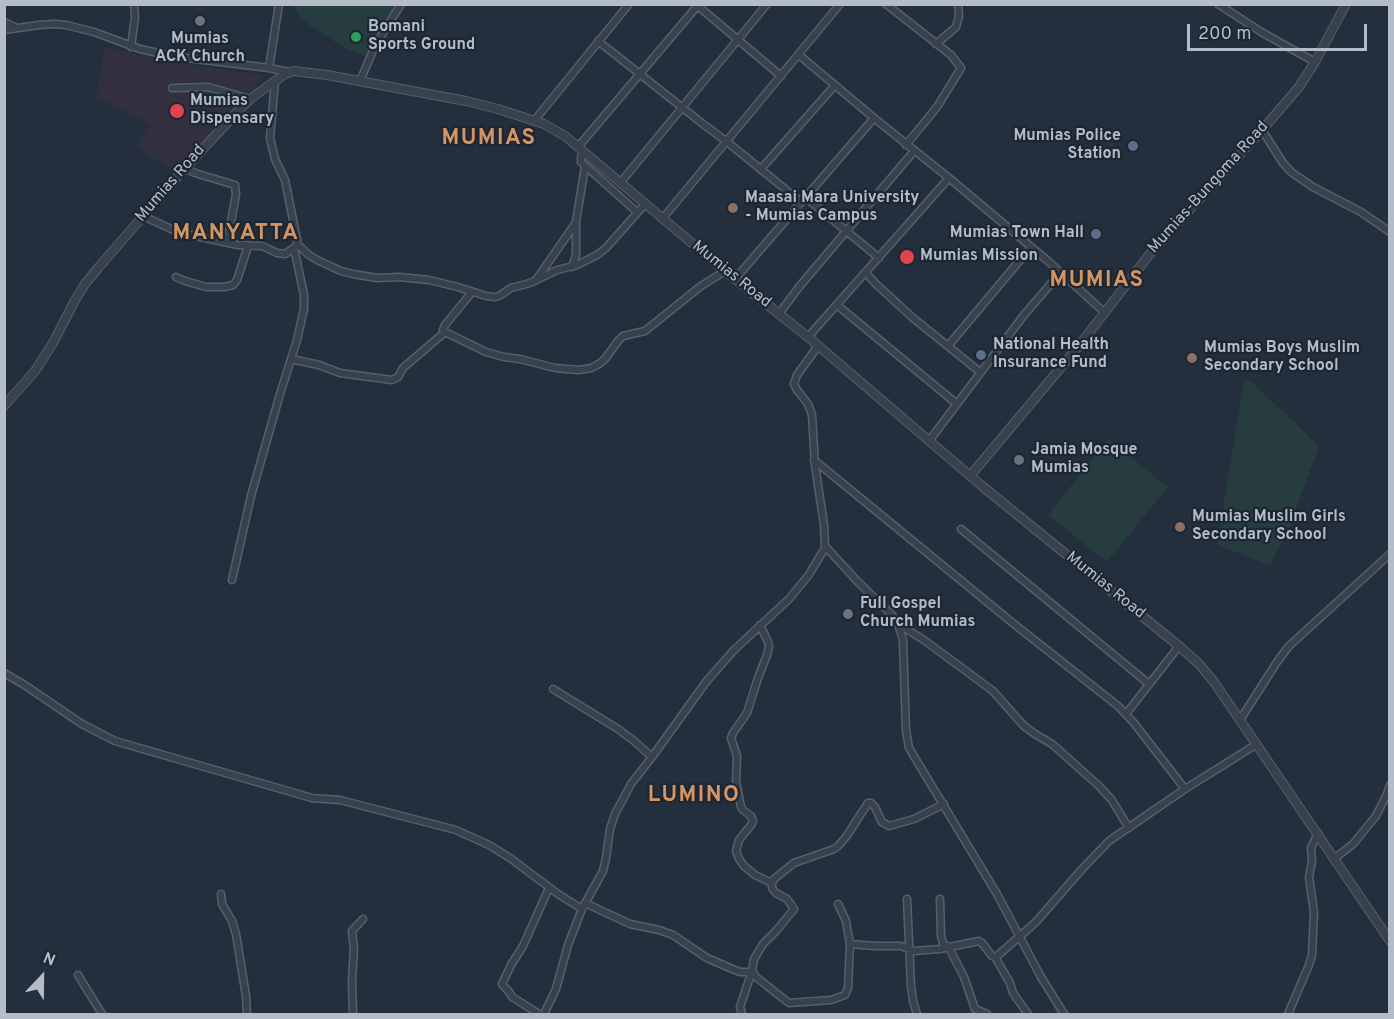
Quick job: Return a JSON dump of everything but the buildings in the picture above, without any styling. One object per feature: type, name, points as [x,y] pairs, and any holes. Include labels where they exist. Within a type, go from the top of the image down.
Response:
[{"type":"street","points":[[131,47],[135,17],[134,4]]},
{"type":"street","points":[[269,68],[279,4]]},
{"type":"street","points":[[360,81],[375,46],[401,4]]},
{"type":"street","points":[[534,121],[629,4]]},
{"type":"street","points":[[621,182],[767,4]]},
{"type":"street","points":[[663,218],[840,4]]},
{"type":"street","points":[[886,4],[955,59],[961,69],[937,107],[906,145]]},
{"type":"street","points":[[936,44],[956,27],[959,16],[958,4]]},
{"type":"street","points":[[1218,4],[1315,62]]},
{"type":"street","name":"Mumias-Bungoma Road","points":[[970,476],[1105,314],[1154,249],[1299,87],[1346,4]]},
{"type":"street","points":[[637,212],[585,166],[580,160],[581,149],[699,5],[781,76]]},
{"type":"street","points":[[4,22],[16,28]]},
{"type":"street","points":[[4,30],[55,24],[66,25],[94,32],[131,47],[178,57],[289,72]]},
{"type":"street","points":[[598,41],[761,169],[847,231],[879,258]]},
{"type":"street","points":[[799,55],[1031,247],[1105,314]]},
{"type":"street","name":"Mumias Road","points":[[4,406],[35,371],[85,284],[143,216],[250,99],[289,72],[327,75],[466,101],[544,124],[581,149],[621,182],[970,476],[1179,646],[1208,674],[1389,941]]},
{"type":"street","points":[[232,580],[251,496],[301,325],[305,303],[288,190],[275,159],[270,138],[275,80]]},
{"type":"street","points":[[761,169],[836,85]]},
{"type":"street","points":[[171,87],[208,87],[250,99]]},
{"type":"street","points":[[735,279],[874,118]]},
{"type":"street","points":[[1262,130],[1287,169],[1313,187],[1361,212],[1389,232]]},
{"type":"street","points":[[779,314],[799,287],[914,151]]},
{"type":"street","points":[[572,267],[576,255],[576,222],[585,166]]},
{"type":"street","points":[[185,168],[235,184],[236,195],[227,242]]},
{"type":"street","points":[[808,338],[948,178]]},
{"type":"street","points":[[296,247],[316,260],[341,271],[377,278],[399,277],[429,280],[495,297],[511,288],[557,270],[572,267],[597,255],[645,204]]},
{"type":"street","points":[[143,216],[182,232],[248,246],[262,246],[277,253],[285,254],[296,247]]},
{"type":"street","points":[[536,280],[576,222]]},
{"type":"street","points":[[176,277],[206,288],[233,285],[237,280],[248,246]]},
{"type":"street","points":[[948,346],[1031,247]]},
{"type":"street","points":[[444,332],[486,352],[504,357],[555,368],[585,369],[603,361],[623,336],[645,331],[701,286],[725,271]]},
{"type":"street","points":[[866,273],[896,302],[980,372]]},
{"type":"street","points":[[929,441],[1024,315],[1060,273]]},
{"type":"street","points":[[291,358],[340,373],[392,380],[398,377],[403,368],[444,332],[445,325],[472,292]]},
{"type":"street","points":[[837,305],[957,404]]},
{"type":"street","points":[[544,1014],[556,989],[568,945],[583,906],[603,871],[610,829],[617,808],[631,784],[706,682],[734,650],[789,599],[822,554],[825,546],[824,525],[814,460],[813,423],[810,408],[794,384],[797,375],[818,346]]},
{"type":"street","points":[[814,460],[1118,706],[1185,789]]},
{"type":"street","points":[[961,529],[1149,684]]},
{"type":"street","points":[[825,546],[898,624],[903,640],[904,706],[909,748],[997,894],[1041,977],[1064,1014]]},
{"type":"street","points":[[1240,720],[1289,646],[1389,554]]},
{"type":"street","points":[[898,624],[924,640],[993,691],[1024,726],[1052,744],[1099,786],[1111,799],[1129,828]]},
{"type":"street","points":[[760,625],[769,646],[767,655],[747,713],[731,738],[737,756],[736,781],[741,807],[753,821],[739,840],[736,850],[744,866],[754,875],[772,883]]},
{"type":"street","points":[[1126,714],[1179,646]]},
{"type":"street","points":[[4,673],[82,724],[115,741],[312,798],[340,800],[456,830],[489,845],[549,888],[583,906],[630,924],[673,935],[707,958],[740,972],[752,972]]},
{"type":"street","points":[[553,689],[618,729],[652,758]]},
{"type":"street","points":[[995,957],[1036,922],[1109,841],[1185,789],[1257,744]]},
{"type":"street","points":[[1334,859],[1353,844],[1376,816],[1389,785]]},
{"type":"street","points":[[742,1014],[740,1007],[752,972],[752,962],[759,949],[794,909],[787,899],[772,888],[772,883],[777,876],[794,863],[838,846],[868,803],[875,807],[882,822],[889,826],[914,819],[944,804]]},
{"type":"street","points":[[1288,1014],[1312,955],[1314,912],[1309,877],[1312,861],[1311,848],[1318,834]]},
{"type":"street","points":[[538,1014],[512,997],[502,984],[523,946],[549,888]]},
{"type":"street","points":[[221,894],[222,904],[236,934],[247,1014]]},
{"type":"street","points":[[907,899],[911,986],[917,1014]]},
{"type":"street","points":[[940,899],[941,936],[964,977],[975,1009],[987,1014]]},
{"type":"street","points":[[752,972],[788,1002],[836,999],[845,995],[850,945],[846,921],[838,904]]},
{"type":"street","points":[[353,1014],[352,931],[363,919]]},
{"type":"street","points":[[850,945],[902,946],[914,951],[980,942],[995,957],[1013,993],[1028,1014]]},
{"type":"street","points":[[78,975],[102,1014]]},
{"type":"shaded area","name":"Mumias Dispensary","points":[[105,47],[188,65],[265,75],[175,172],[137,147],[150,124],[96,97]]},
{"type":"green space","name":"Bomani Sports Ground","points":[[293,5],[407,5],[370,58],[346,49],[300,19]]},
{"type":"green space","points":[[1244,381],[1252,382],[1319,446],[1287,534],[1270,565],[1217,545]]},
{"type":"green space","points":[[1108,439],[1168,487],[1107,562],[1048,515]]},
{"type":"place","name":"Mumias ACK Church","points":[[200,21]]},
{"type":"place","name":"Bomani Sports Ground","points":[[356,37]]},
{"type":"place","name":"Mumias Dispensary","points":[[177,111]]},
{"type":"place","name":"Mumias Police Station","points":[[1133,146]]},
{"type":"place","name":"Maasai Mara University - Mumias Campus","points":[[733,208]]},
{"type":"place","name":"Mumias Town Hall","points":[[1096,234]]},
{"type":"place","name":"Mumias Mission","points":[[907,257]]},
{"type":"place","name":"National Health Insurance Fund","points":[[981,355]]},
{"type":"place","name":"Mumias Boys Muslim Secondary School","points":[[1192,358]]},
{"type":"place","name":"Jamia Mosque Mumias","points":[[1019,460]]},
{"type":"place","name":"Mumias Muslim Girls Secondary School","points":[[1180,527]]},
{"type":"place","name":"Full Gospel Church Mumias","points":[[848,614]]},
{"type":"district","name":"MUMIAS","points":[[489,140]]},
{"type":"district","name":"MANYATTA","points":[[236,235]]},
{"type":"district","name":"MUMIAS","points":[[1097,282]]},
{"type":"district","name":"LUMINO","points":[[694,797]]}]
